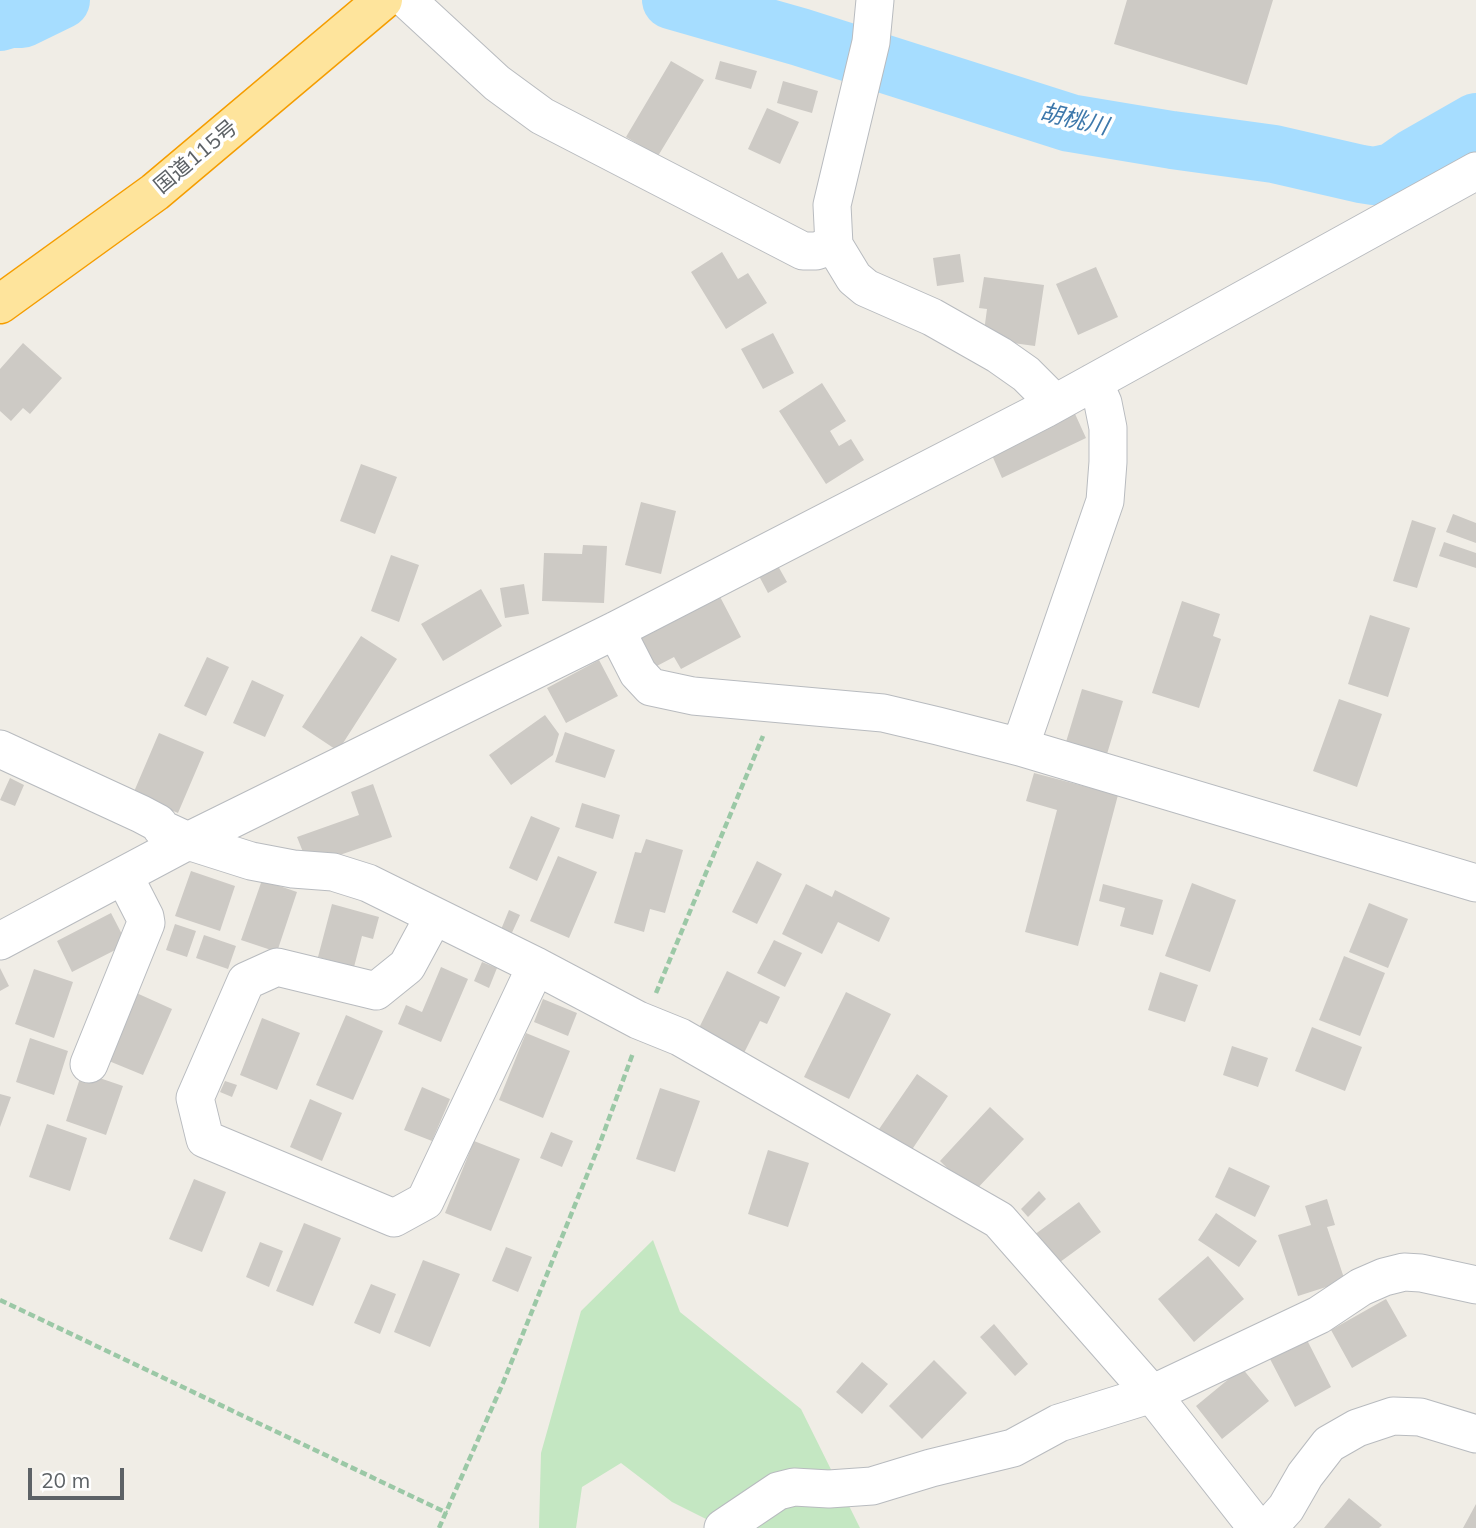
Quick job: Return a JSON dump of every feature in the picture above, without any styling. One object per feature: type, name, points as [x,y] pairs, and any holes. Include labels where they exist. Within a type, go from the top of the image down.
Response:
[{"type":"highway","name":"国道115号","points":[[0,304],[155,192],[383,0]]},
{"type":"street","points":[[407,0],[497,82],[541,116],[803,251],[816,251],[834,245]]},
{"type":"street","points":[[875,0],[871,42],[832,205],[834,245],[854,278],[866,288],[932,317],[999,355],[1026,374],[1055,403]]},
{"type":"street","points":[[0,941],[188,841],[615,630],[1055,403],[1476,171]]},
{"type":"street","points":[[1020,747],[1104,501],[1108,428],[1103,403],[1094,382]]},
{"type":"street","points":[[615,630],[638,673],[650,687],[693,696],[883,713],[1020,747],[1476,883]]},
{"type":"street","points":[[0,749],[141,814],[158,823],[162,829],[188,841],[251,861],[347,875],[434,916],[644,1023],[692,1043],[999,1220],[1152,1394],[1257,1528]]},
{"type":"street","points":[[89,1064],[146,923],[124,876]]},
{"type":"street","points":[[434,916],[407,966],[376,991],[277,967],[246,981],[195,1098],[205,1139],[394,1217],[425,1201],[536,966]]},
{"type":"street","points":[[723,1528],[778,1491],[794,1487],[829,1489],[872,1486],[1013,1448],[1059,1423],[1152,1394],[1319,1315],[1361,1287],[1384,1277],[1404,1272],[1421,1273],[1476,1285]]},
{"type":"street","points":[[1268,1528],[1286,1507],[1305,1475],[1329,1444],[1356,1428],[1393,1416],[1420,1417],[1476,1434]]},
{"type":"path","points":[[439,1528],[503,1383],[600,1143],[644,1023],[777,703]]},
{"type":"path","points":[[0,1300],[447,1513]]},
{"type":"green space","points":[[653,1240],[680,1312],[801,1409],[860,1528],[724,1528],[672,1502],[621,1463],[582,1487],[576,1528],[539,1528],[541,1453],[581,1311]]},
{"type":"building","points":[[1127,0],[1273,0],[1247,85],[1114,44]]},
{"type":"building","points":[[671,61],[704,80],[658,156],[626,137]]},
{"type":"building","points":[[720,61],[757,71],[751,89],[715,79]]},
{"type":"building","points":[[783,81],[818,91],[812,113],[777,103]]},
{"type":"building","points":[[767,108],[799,122],[780,164],[748,149]]},
{"type":"building","points":[[722,252],[738,279],[748,273],[767,303],[726,329],[691,272]]},
{"type":"building","points":[[960,254],[964,282],[937,286],[933,258]]},
{"type":"building","points":[[1096,267],[1118,317],[1078,335],[1056,284]]},
{"type":"building","points":[[984,277],[1044,285],[1035,346],[983,339],[987,309],[979,308]]},
{"type":"building","points":[[773,333],[794,373],[763,389],[741,349]]},
{"type":"building","points":[[23,343],[62,378],[30,414],[23,408],[11,421],[0,411],[0,369]]},
{"type":"building","points":[[822,383],[846,421],[830,431],[839,446],[851,439],[864,460],[826,484],[779,411]]},
{"type":"building","points":[[1071,405],[1086,438],[1002,478],[987,444]]},
{"type":"building","points":[[361,464],[397,477],[375,534],[340,521]]},
{"type":"building","points":[[641,502],[676,511],[661,574],[625,565]]},
{"type":"building","points":[[1453,514],[1476,523],[1476,543],[1446,532]]},
{"type":"building","points":[[1412,520],[1436,528],[1417,588],[1393,581]]},
{"type":"building","points":[[1444,542],[1476,553],[1476,568],[1439,556]]},
{"type":"building","points":[[583,545],[607,546],[604,603],[542,601],[544,553],[582,554]]},
{"type":"building","points":[[391,555],[419,565],[399,622],[371,611]]},
{"type":"building","points":[[778,566],[787,582],[768,593],[759,576]]},
{"type":"building","points":[[524,584],[529,614],[505,618],[500,588]]},
{"type":"building","points":[[481,589],[502,626],[443,661],[421,624]]},
{"type":"building","points":[[717,591],[741,637],[681,669],[674,657],[653,668],[635,633]]},
{"type":"building","points":[[1182,601],[1220,614],[1213,636],[1221,639],[1199,708],[1152,693]]},
{"type":"building","points":[[1370,615],[1410,628],[1388,697],[1348,684]]},
{"type":"building","points":[[361,636],[397,659],[338,751],[302,727]]},
{"type":"building","points":[[207,657],[229,667],[206,716],[184,706]]},
{"type":"building","points":[[599,660],[618,696],[566,723],[547,688]]},
{"type":"building","points":[[252,680],[284,695],[265,737],[233,723]]},
{"type":"building","points":[[1082,689],[1123,701],[1107,754],[1066,742]]},
{"type":"building","points":[[1339,699],[1382,714],[1357,787],[1313,771]]},
{"type":"building","points":[[545,715],[559,734],[553,755],[511,785],[489,755]]},
{"type":"building","points":[[565,732],[615,750],[605,778],[555,762]]},
{"type":"building","points":[[159,733],[204,752],[178,813],[133,794]]},
{"type":"building","points":[[1034,773],[1118,795],[1078,946],[1025,932],[1057,810],[1026,801]]},
{"type":"building","points":[[10,778],[24,785],[15,806],[0,800]]},
{"type":"building","points":[[373,784],[392,837],[331,858],[303,852],[297,837],[359,815],[351,792]]},
{"type":"building","points":[[582,803],[620,815],[613,839],[575,827]]},
{"type":"building","points":[[531,816],[560,828],[537,881],[509,868]]},
{"type":"building","points":[[646,839],[683,850],[665,913],[650,909],[644,932],[614,923],[635,852],[641,853]]},
{"type":"building","points":[[558,856],[597,872],[569,938],[530,921]]},
{"type":"building","points":[[757,861],[782,874],[757,924],[732,912]]},
{"type":"building","points":[[191,871],[235,886],[220,931],[175,916]]},
{"type":"building","points":[[262,880],[297,892],[277,952],[241,940]]},
{"type":"building","points":[[1192,883],[1236,900],[1210,972],[1165,956]]},
{"type":"building","points":[[806,884],[832,897],[835,890],[890,918],[879,942],[838,922],[822,954],[782,934]]},
{"type":"building","points":[[1103,884],[1163,900],[1153,935],[1120,926],[1125,908],[1099,901]]},
{"type":"building","points":[[1369,903],[1408,919],[1388,968],[1349,952]]},
{"type":"building","points":[[332,904],[379,917],[373,939],[362,936],[354,967],[318,957]]},
{"type":"building","points":[[509,910],[520,915],[510,937],[500,932]]},
{"type":"building","points":[[111,913],[127,944],[72,972],[57,941]]},
{"type":"building","points":[[175,924],[196,931],[187,957],[166,950]]},
{"type":"building","points":[[204,935],[236,946],[228,969],[196,958]]},
{"type":"building","points":[[774,940],[802,953],[785,987],[757,973]]},
{"type":"building","points":[[1344,956],[1385,973],[1360,1036],[1319,1020]]},
{"type":"building","points":[[482,962],[497,968],[489,988],[474,981]]},
{"type":"building","points":[[441,967],[468,979],[441,1042],[398,1024],[406,1005],[422,1012]]},
{"type":"building","points":[[0,968],[9,986],[0,991]]},
{"type":"building","points":[[34,969],[73,982],[54,1038],[15,1024]]},
{"type":"building","points":[[727,971],[780,997],[767,1024],[760,1021],[744,1053],[698,1030]]},
{"type":"building","points":[[1160,972],[1198,985],[1185,1022],[1148,1010]]},
{"type":"building","points":[[132,991],[172,1009],[143,1075],[104,1059]]},
{"type":"building","points":[[846,992],[891,1014],[849,1099],[804,1077]]},
{"type":"building","points":[[543,999],[577,1013],[568,1036],[534,1022]]},
{"type":"building","points":[[346,1015],[383,1031],[353,1100],[316,1085]]},
{"type":"building","points":[[262,1018],[300,1033],[277,1090],[240,1075]]},
{"type":"building","points":[[1312,1027],[1362,1047],[1345,1091],[1295,1071]]},
{"type":"building","points":[[526,1033],[570,1051],[543,1118],[499,1100]]},
{"type":"building","points":[[30,1038],[68,1051],[54,1095],[16,1082]]},
{"type":"building","points":[[1232,1046],[1268,1058],[1258,1087],[1223,1075]]},
{"type":"building","points":[[82,1072],[123,1086],[106,1135],[66,1121]]},
{"type":"building","points":[[917,1074],[948,1096],[909,1154],[877,1132]]},
{"type":"building","points":[[225,1081],[237,1085],[232,1097],[220,1092]]},
{"type":"building","points":[[422,1087],[450,1099],[432,1141],[404,1130]]},
{"type":"building","points":[[660,1088],[700,1101],[675,1172],[636,1159]]},
{"type":"building","points":[[0,1094],[11,1097],[0,1127]]},
{"type":"building","points":[[310,1099],[342,1113],[322,1161],[290,1147]]},
{"type":"building","points":[[990,1107],[1024,1139],[973,1193],[940,1161]]},
{"type":"building","points":[[47,1124],[87,1138],[70,1191],[29,1177]]},
{"type":"building","points":[[551,1132],[573,1141],[562,1167],[540,1158]]},
{"type":"building","points":[[474,1141],[520,1159],[491,1231],[445,1213]]},
{"type":"building","points":[[768,1150],[809,1163],[788,1227],[748,1214]]},
{"type":"building","points":[[1229,1167],[1270,1186],[1255,1217],[1215,1197]]},
{"type":"building","points":[[194,1179],[226,1192],[202,1252],[169,1239]]},
{"type":"building","points":[[1039,1191],[1046,1199],[1028,1217],[1021,1209]]},
{"type":"building","points":[[1327,1199],[1335,1225],[1327,1227],[1345,1281],[1298,1296],[1278,1235],[1311,1225],[1305,1206]]},
{"type":"building","points":[[1079,1202],[1101,1232],[1056,1265],[1034,1235]]},
{"type":"building","points":[[1216,1213],[1257,1241],[1239,1267],[1198,1240]]},
{"type":"building","points":[[304,1223],[341,1238],[313,1306],[276,1291]]},
{"type":"building","points":[[260,1242],[283,1251],[269,1287],[246,1277]]},
{"type":"building","points":[[506,1247],[532,1257],[518,1292],[492,1281]]},
{"type":"building","points":[[1208,1256],[1244,1299],[1194,1342],[1158,1299]]},
{"type":"building","points":[[423,1260],[460,1274],[430,1347],[394,1332]]},
{"type":"building","points":[[371,1284],[396,1294],[380,1334],[354,1323]]},
{"type":"building","points":[[1386,1299],[1407,1336],[1352,1368],[1331,1330]]},
{"type":"building","points":[[994,1324],[1028,1364],[1015,1376],[980,1337]]},
{"type":"building","points":[[1307,1340],[1331,1387],[1295,1407],[1270,1359]]},
{"type":"building","points":[[934,1360],[967,1393],[922,1439],[889,1406]]},
{"type":"building","points":[[862,1362],[888,1384],[862,1414],[836,1392]]},
{"type":"building","points":[[1242,1368],[1269,1401],[1222,1439],[1196,1406]]},
{"type":"building","points":[[1349,1498],[1382,1525],[1379,1528],[1324,1528]]},
{"type":"building","points":[[1476,1504],[1476,1528],[1463,1528]]},
{"type":"waterway","name":"胡桃川","points":[[0,22],[22,19],[61,0]]},
{"type":"waterway","name":"胡桃川","points":[[671,0],[800,37],[1070,123],[1274,154],[1374,176],[1393,172],[1476,122]]}]
